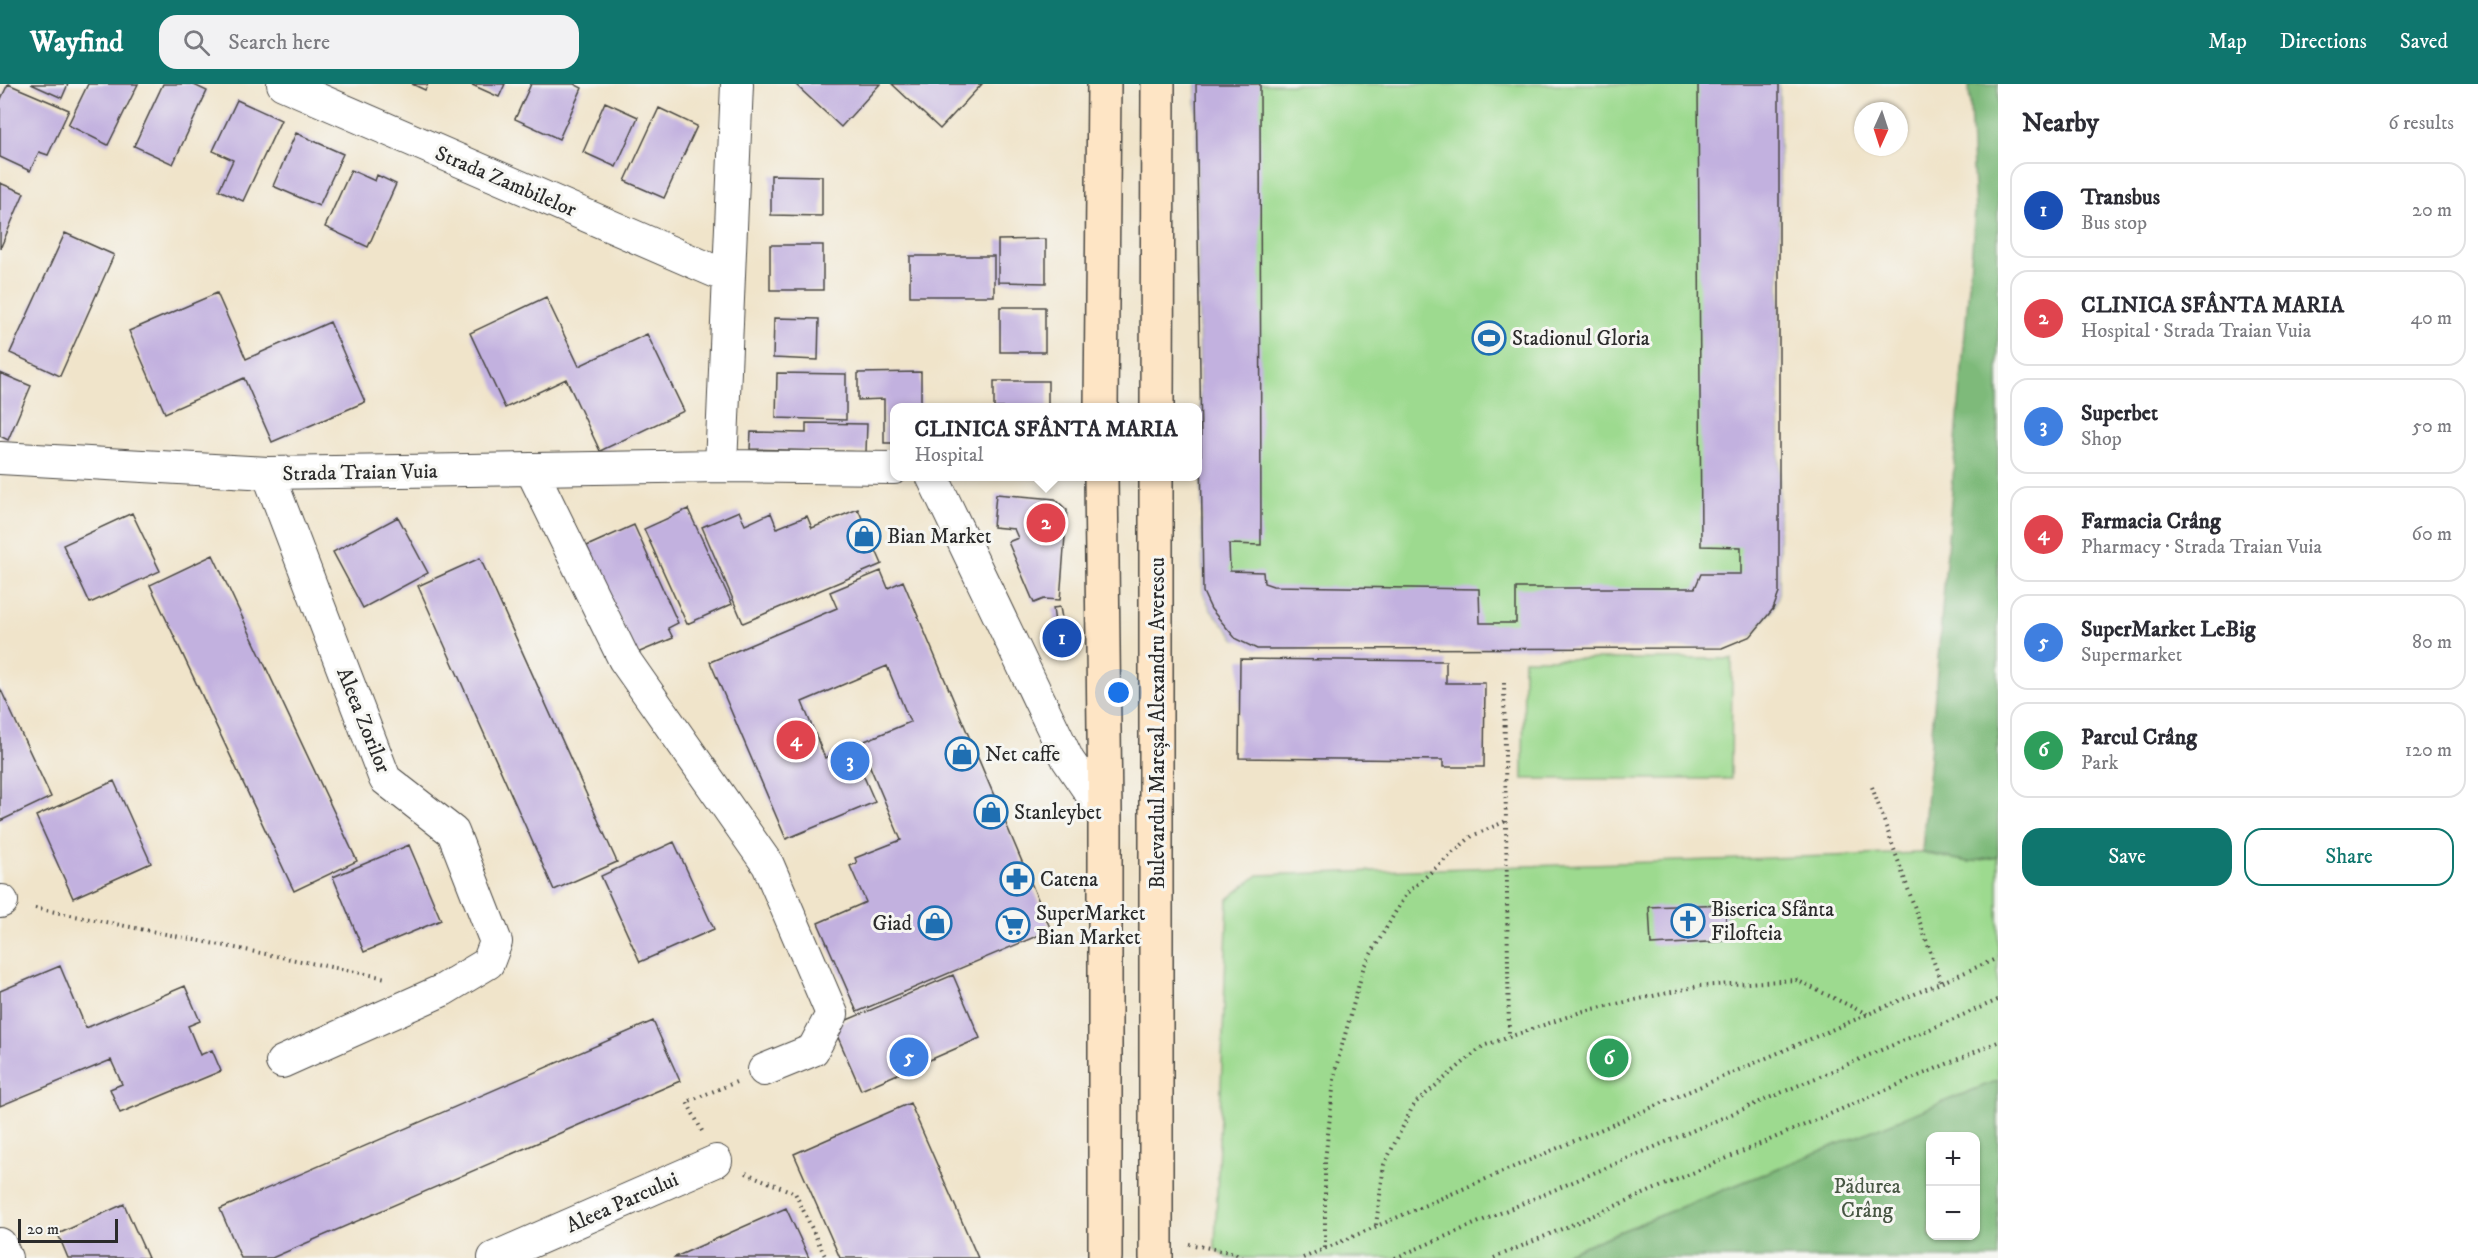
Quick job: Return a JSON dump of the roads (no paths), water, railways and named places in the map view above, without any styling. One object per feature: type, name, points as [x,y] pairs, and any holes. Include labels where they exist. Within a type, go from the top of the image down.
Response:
[{"type":"main road","points":[[1101,403],[1104,84]]},
{"type":"main road","points":[[1157,403],[1158,84]]},
{"type":"main road","points":[[1101,481],[1105,1258]]},
{"type":"main road","name":"Bulevardul Mareșal Alexandru Averescu","points":[[1156,481],[1156,1248]]},
{"type":"street","name":"Strada Zambilelor","points":[[283,84],[728,277]]},
{"type":"street","points":[[721,466],[737,84]]},
{"type":"street","name":"Strada Traian Vuia","points":[[0,458],[268,473],[721,466],[890,468]]},
{"type":"street","points":[[531,469],[624,659],[768,865],[832,1014],[813,1050],[764,1070]]},
{"type":"street","name":"Aleea Zorilor","points":[[268,473],[385,779],[453,832],[496,942],[488,963],[443,990],[282,1062]]},
{"type":"street","points":[[934,481],[1068,760],[1104,814]]},
{"type":"street","name":"Aleea Parcului","points":[[494,1258],[716,1161]]},
{"type":"street","points":[[0,1244],[6,1258]]},
{"type":"place","name":"Stadionul Gloria","points":[[1489,338]]},
{"type":"place","name":"CLINICA SFÂNTA MARIA","points":[[1046,523]]},
{"type":"place","name":"Bian Market","points":[[864,536]]},
{"type":"place","name":"Transbus","points":[[1062,638]]},
{"type":"place","name":"Farmacia Crâng","points":[[796,740]]},
{"type":"place","name":"Net caffe","points":[[962,754]]},
{"type":"place","name":"Superbet","points":[[850,761]]},
{"type":"place","name":"Stanleybet","points":[[991,812]]},
{"type":"place","name":"Catena","points":[[1017,879]]},
{"type":"place","name":"Biserica Sfânta Filofteia","points":[[1688,921]]},
{"type":"place","name":"Giad","points":[[935,923]]},
{"type":"place","name":"SuperMarket Bian Market","points":[[1013,925]]},
{"type":"place","name":"SuperMarket LeBig","points":[[909,1057]]},
{"type":"place","name":"Parcul Crâng","points":[[1609,1058]]},
{"type":"park label","name":"Pădurea Crâng","points":[[1867,1198]]}]
